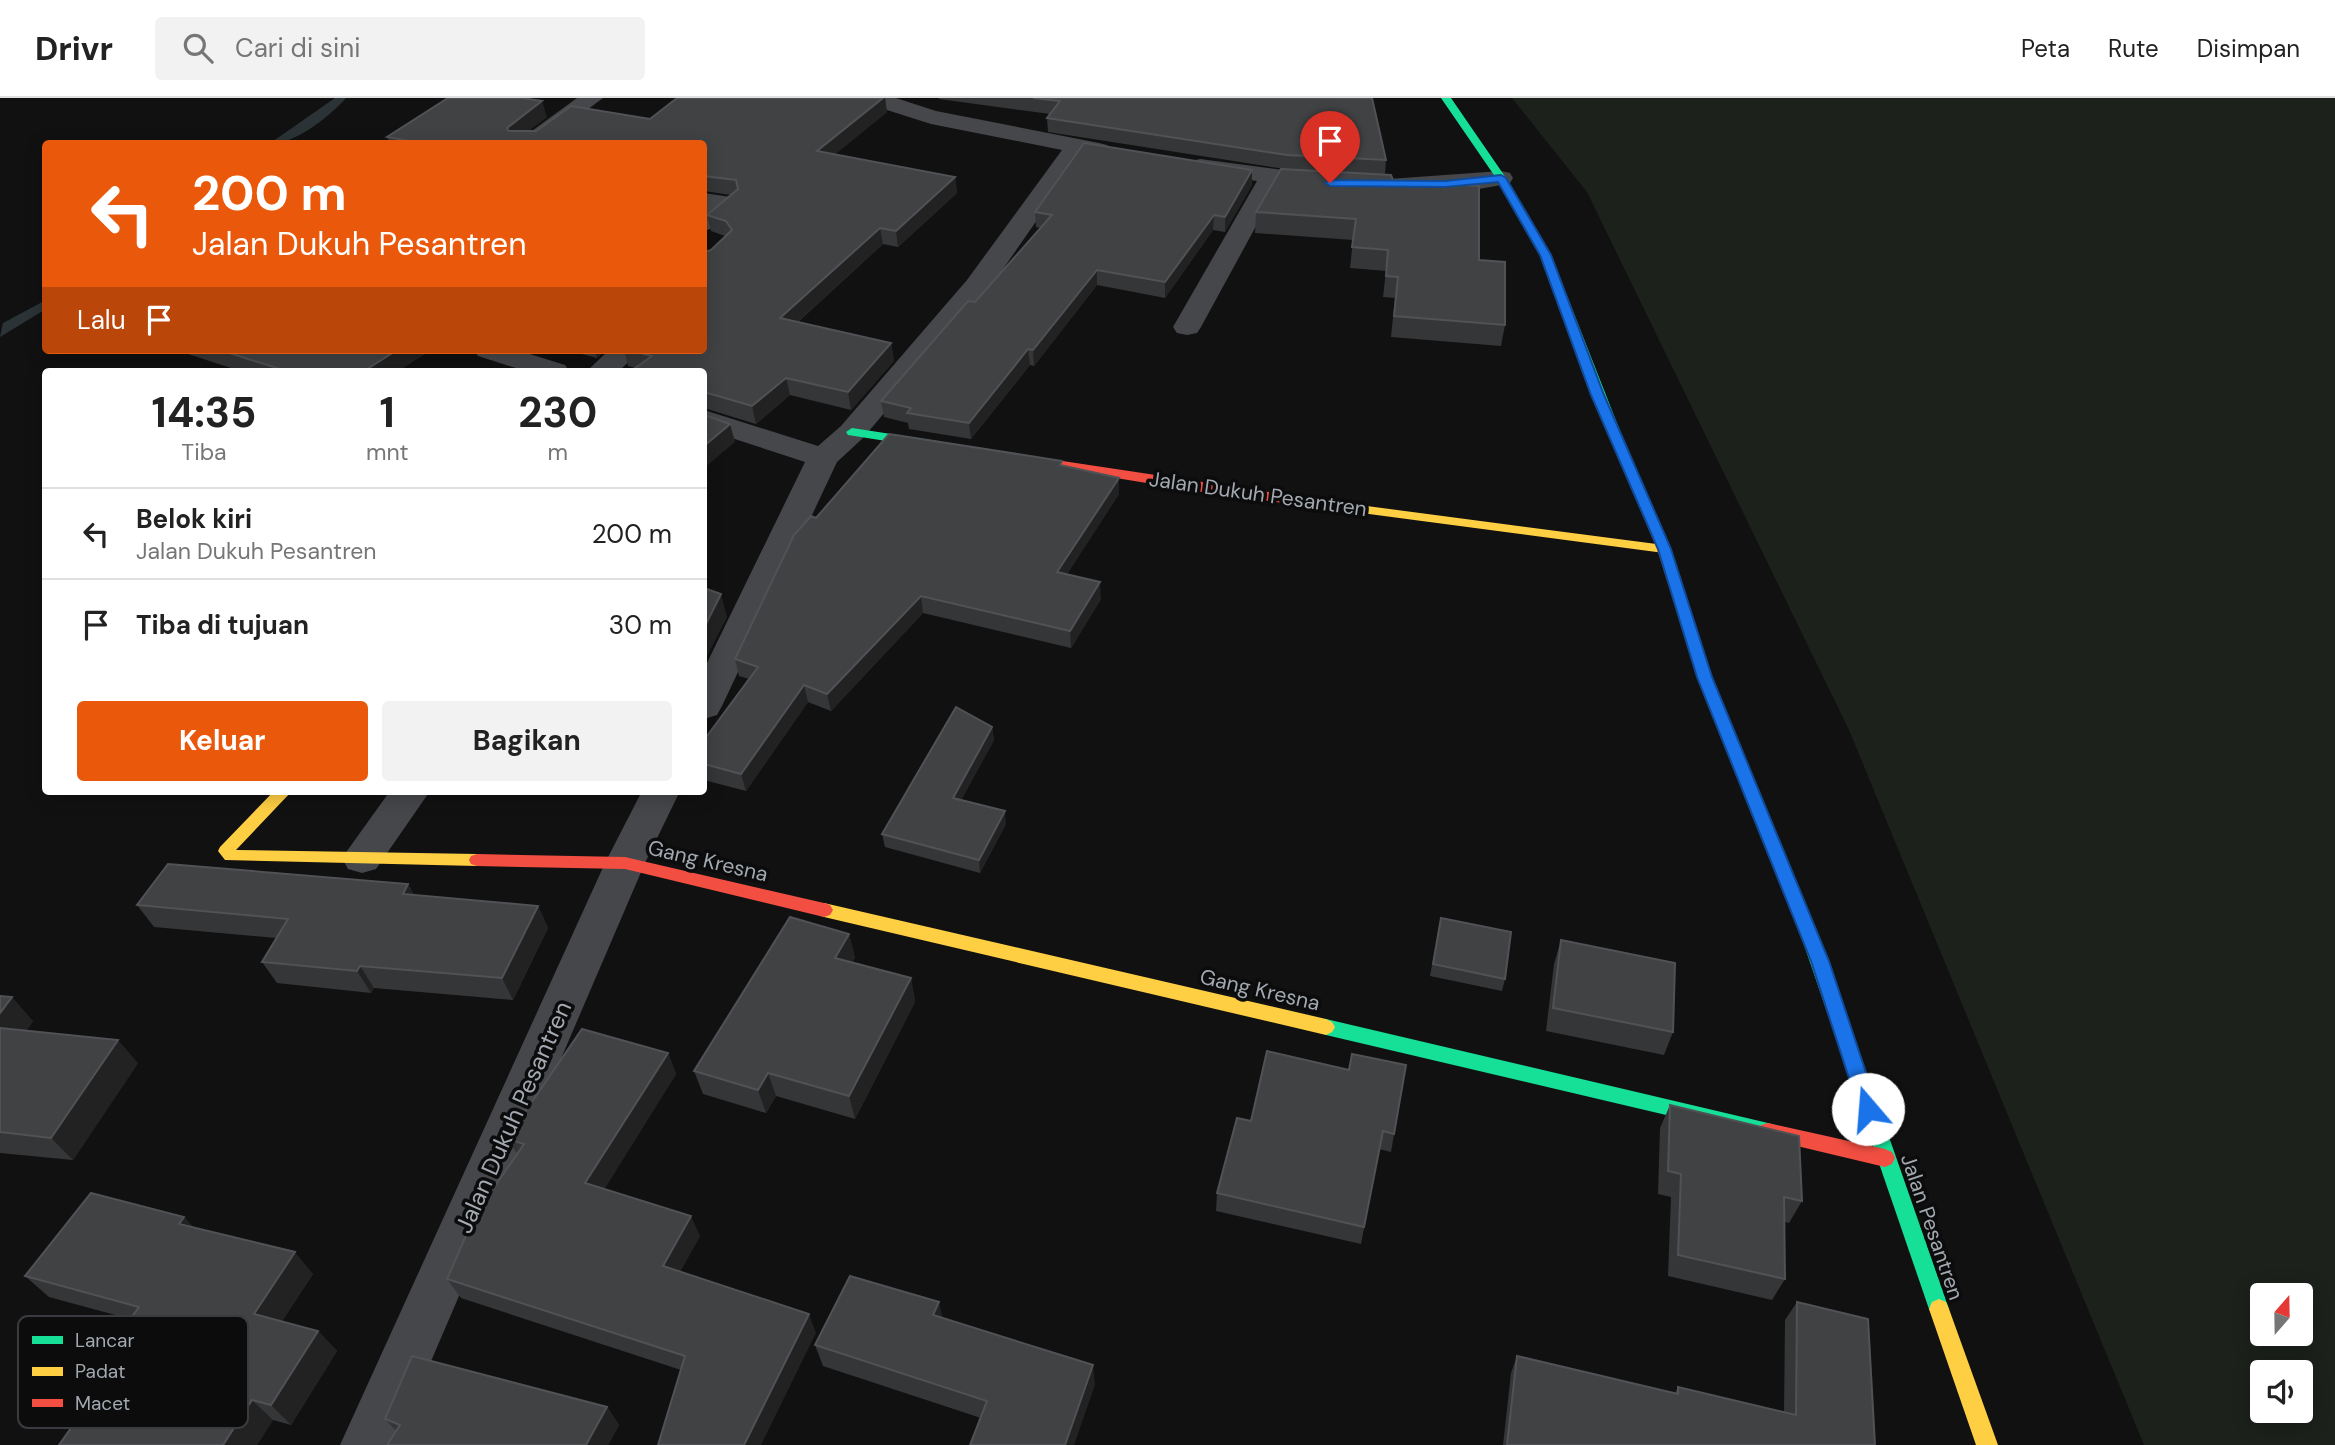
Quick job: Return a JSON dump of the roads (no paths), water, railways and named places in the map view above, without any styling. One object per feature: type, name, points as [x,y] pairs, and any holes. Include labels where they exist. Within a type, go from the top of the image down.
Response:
[{"type":"street","points":[[531,140],[592,98]]},
{"type":"street","points":[[873,98],[931,117],[1128,155]]},
{"type":"street","name":"Jalan Pesantren","points":[[1446,98],[1501,178],[1546,255],[1598,395],[1664,549],[1705,677],[1820,961],[1885,1158],[1987,1445]]},
{"type":"street","points":[[707,700],[823,457],[852,432],[977,286],[1076,147]]},
{"type":"street","points":[[1180,163],[1271,177],[1355,184]]},
{"type":"street","points":[[1187,327],[1271,177]]},
{"type":"street","points":[[1380,184],[1445,184],[1501,178]]},
{"type":"street","points":[[707,200],[728,203],[708,236]]},
{"type":"street","points":[[501,354],[545,368]]},
{"type":"street","points":[[605,368],[622,354]]},
{"type":"street","points":[[707,420],[823,457]]},
{"type":"street","points":[[852,432],[947,447]]},
{"type":"street","name":"Jalan Dukuh Pesantren","points":[[1000,455],[1202,488],[1664,549]]},
{"type":"street","name":"Gang Kresna","points":[[280,795],[232,843],[226,851],[231,856],[625,863],[1885,1158]]},
{"type":"street","points":[[362,858],[408,795]]},
{"type":"street","name":"Jalan Dukuh Pesantren","points":[[367,1445],[625,863],[659,795]]},
{"type":"waterway","points":[[280,140],[325,112],[341,98]]},
{"type":"waterway","points":[[0,333],[7,326],[42,306]]}]
